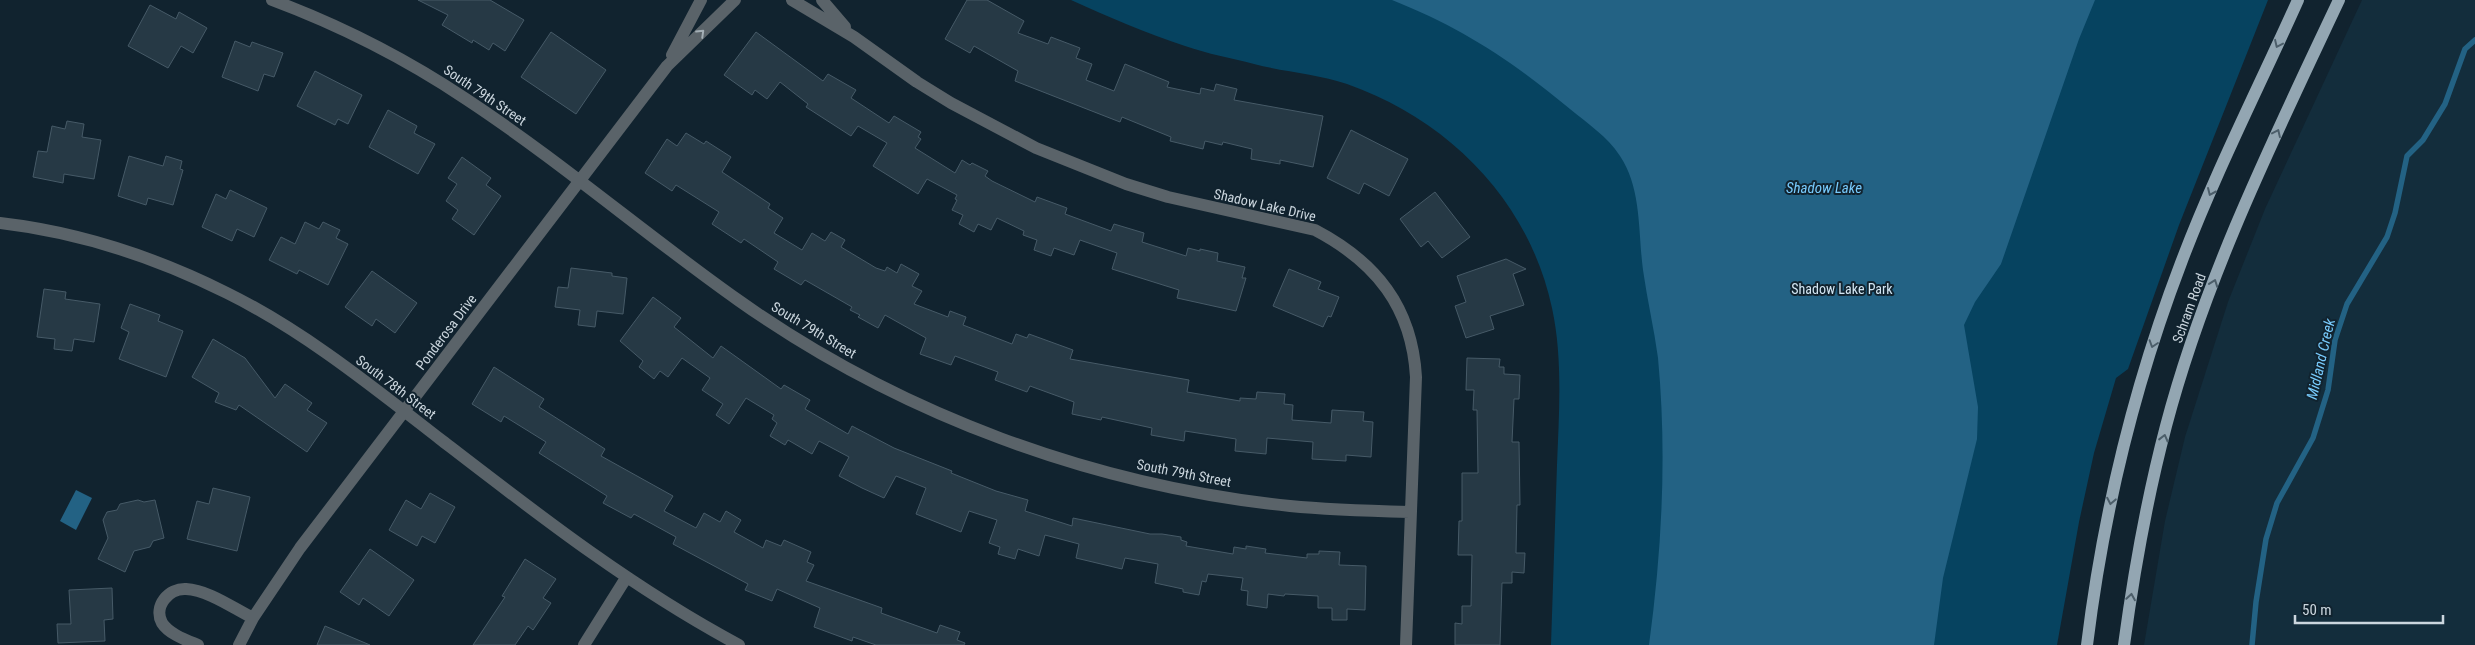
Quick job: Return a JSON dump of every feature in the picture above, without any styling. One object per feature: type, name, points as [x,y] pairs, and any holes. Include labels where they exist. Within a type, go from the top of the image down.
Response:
[{"type":"main road","name":"Schram Road","points":[[2087,645],[2115,482],[2130,419],[2161,320],[2202,212],[2298,0]]},
{"type":"main road","name":"Schram Road","points":[[2124,645],[2138,551],[2166,425],[2183,370],[2226,249],[2339,0]]},
{"type":"street","name":"South 79th Street","points":[[272,0],[346,33],[429,76],[501,123],[738,301],[794,337],[888,389],[981,431],[1096,469],[1213,495],[1291,506],[1411,512]]},
{"type":"street","name":"Ponderosa Drive","points":[[666,66],[701,0]]},
{"type":"street","name":"Ponderosa Drive","points":[[239,645],[253,618],[300,548],[666,66],[735,0]]},
{"type":"street","name":"Shadow Lake Drive","points":[[792,0],[854,37],[917,82],[951,103],[1036,148],[1126,184],[1168,197],[1315,230],[1332,239],[1364,262],[1392,296],[1409,332],[1414,353],[1416,377],[1406,645]]},
{"type":"street","name":"Shadow Lake Drive","points":[[822,0],[854,37]]},
{"type":"street","name":"South 78th Street","points":[[0,224],[67,235],[129,253],[227,293],[261,312],[330,356],[626,578],[740,645]]},
{"type":"street","points":[[584,645],[626,578]]},
{"type":"street","points":[[198,645],[173,633],[162,622],[160,611],[164,598],[173,590],[184,588],[197,590],[253,618]]},
{"type":"shaded area","points":[[2362,0],[2475,0],[2475,645],[2144,645],[2165,521],[2185,437],[2228,302],[2265,209]]},
{"type":"green space","name":"Shadow Lake Park","points":[[1071,0],[2268,0],[2179,225],[2128,369],[2116,378],[2094,453],[2079,522],[2057,645],[1551,645],[1559,406],[1558,347],[1552,308],[1541,269],[1525,233],[1504,200],[1479,169],[1451,142],[1419,119],[1384,100],[1336,81],[1266,67],[1194,49],[1113,19]]},
{"type":"water","name":"Shadow Lake","points":[[1392,0],[2095,0],[2079,39],[2001,264],[1975,302],[1964,325],[1978,407],[1977,439],[1943,578],[1934,645],[1649,645],[1662,502],[1661,394],[1658,358],[1643,270],[1636,197],[1627,169],[1615,149],[1603,136],[1527,75],[1464,34]]},
{"type":"water","points":[[76,490],[92,498],[76,530],[60,521]]},
{"type":"building","points":[[418,0],[490,0],[524,20],[505,51],[493,43],[489,50],[473,40],[472,43],[442,25],[448,15]]},
{"type":"building","points":[[967,0],[987,0],[1024,21],[1018,33],[1048,44],[1051,37],[1080,48],[1076,58],[1092,64],[1086,80],[1114,91],[1125,64],[1169,82],[1167,87],[1200,94],[1201,88],[1214,91],[1216,84],[1237,89],[1234,100],[1323,116],[1313,167],[1280,160],[1280,164],[1251,159],[1252,149],[1223,142],[1222,145],[1205,141],[1203,149],[1170,141],[1171,137],[1122,117],[1120,122],[1015,81],[1018,71],[974,46],[970,53],[945,39]]},
{"type":"building","points":[[150,5],[176,19],[179,12],[207,28],[193,53],[181,46],[168,68],[128,46]]},
{"type":"building","points":[[551,32],[606,70],[576,114],[521,77]]},
{"type":"building","points":[[756,32],[823,81],[828,74],[856,90],[851,98],[889,123],[894,116],[921,132],[918,137],[921,139],[915,148],[955,173],[962,160],[970,165],[972,163],[988,171],[985,176],[992,181],[1035,202],[1037,197],[1067,208],[1065,214],[1111,231],[1114,224],[1144,233],[1142,242],[1186,256],[1188,248],[1200,251],[1200,249],[1218,253],[1217,261],[1245,267],[1242,278],[1246,278],[1236,311],[1177,298],[1179,290],[1112,269],[1117,253],[1080,240],[1074,255],[1054,248],[1051,256],[1034,250],[1037,240],[1023,235],[1024,231],[997,218],[991,230],[978,224],[974,232],[959,224],[963,215],[952,210],[957,200],[955,199],[957,195],[927,179],[918,194],[873,166],[887,143],[858,126],[851,136],[806,107],[808,104],[780,82],[767,99],[755,90],[752,95],[724,75]]},
{"type":"building","points":[[235,41],[250,47],[252,42],[283,53],[274,77],[264,74],[258,91],[222,77]]},
{"type":"building","points":[[315,71],[362,95],[348,124],[338,119],[335,125],[297,106]]},
{"type":"building","points":[[388,110],[417,126],[414,133],[435,144],[418,174],[369,147]]},
{"type":"building","points":[[67,121],[84,124],[82,137],[101,140],[94,179],[64,174],[63,183],[33,177],[38,151],[47,152],[52,126],[65,129]]},
{"type":"building","points":[[1351,130],[1408,159],[1389,196],[1364,183],[1359,194],[1327,178]]},
{"type":"building","points":[[686,133],[704,144],[706,141],[731,157],[722,172],[770,204],[768,208],[783,218],[774,233],[802,250],[812,233],[825,241],[831,232],[845,240],[841,247],[876,268],[885,271],[887,267],[897,273],[901,264],[919,274],[912,286],[922,291],[914,304],[948,317],[950,311],[966,317],[963,325],[1012,344],[1016,334],[1027,338],[1029,334],[1073,350],[1070,359],[1189,380],[1187,392],[1240,401],[1240,398],[1256,399],[1257,392],[1285,394],[1284,404],[1293,405],[1292,420],[1331,423],[1332,410],[1364,412],[1363,421],[1373,422],[1371,457],[1346,455],[1346,461],[1312,459],[1313,442],[1267,438],[1266,454],[1235,451],[1236,439],[1185,431],[1184,441],[1151,435],[1152,428],[1102,417],[1101,420],[1072,414],[1074,402],[1030,386],[1027,392],[995,380],[998,372],[955,356],[951,365],[920,354],[926,338],[885,315],[878,328],[858,317],[860,315],[850,310],[852,307],[805,280],[801,285],[774,269],[778,262],[744,239],[741,243],[712,224],[719,212],[676,185],[672,191],[645,173],[667,139],[677,146]]},
{"type":"building","points":[[129,156],[163,166],[166,156],[182,161],[180,169],[183,170],[173,205],[148,198],[146,205],[118,196]]},
{"type":"building","points":[[462,157],[491,178],[486,185],[501,196],[474,235],[452,219],[458,210],[446,201],[457,184],[448,178]]},
{"type":"building","points":[[230,190],[267,208],[254,237],[237,229],[232,241],[202,227],[216,194],[226,199]]},
{"type":"building","points":[[1435,192],[1470,237],[1442,258],[1428,241],[1421,247],[1400,219]]},
{"type":"building","points":[[305,222],[319,229],[323,222],[340,230],[336,238],[348,244],[328,285],[299,270],[297,274],[269,260],[281,237],[295,244]]},
{"type":"building","points":[[1506,259],[1526,269],[1513,274],[1524,305],[1490,316],[1494,329],[1466,338],[1455,306],[1466,302],[1457,276]]},
{"type":"building","points":[[571,268],[612,273],[612,276],[627,278],[623,314],[597,311],[595,327],[578,325],[580,310],[555,307],[558,287],[568,288]]},
{"type":"building","points":[[1289,269],[1321,282],[1318,289],[1339,297],[1331,317],[1328,316],[1323,327],[1273,306]]},
{"type":"building","points":[[372,271],[417,303],[395,333],[376,319],[372,326],[345,307]]},
{"type":"building","points":[[44,289],[66,292],[65,299],[100,304],[94,342],[74,339],[72,351],[54,349],[55,339],[37,337]]},
{"type":"building","points":[[653,297],[681,318],[674,327],[713,358],[721,346],[781,389],[784,385],[810,400],[805,409],[848,434],[852,426],[894,448],[952,471],[951,473],[996,491],[1028,500],[1025,511],[1072,526],[1073,518],[1150,534],[1181,537],[1181,540],[1187,542],[1186,546],[1233,554],[1234,547],[1246,549],[1246,546],[1266,549],[1265,553],[1307,558],[1307,554],[1319,554],[1319,551],[1340,552],[1339,565],[1366,566],[1365,610],[1347,609],[1347,620],[1332,620],[1332,608],[1318,608],[1318,596],[1285,594],[1284,596],[1268,594],[1267,608],[1247,605],[1248,591],[1241,590],[1243,578],[1208,574],[1206,582],[1202,581],[1199,595],[1183,592],[1183,589],[1155,583],[1158,564],[1125,558],[1122,569],[1076,558],[1079,544],[1045,535],[1039,556],[1018,549],[1015,559],[998,554],[1000,547],[989,543],[997,520],[969,511],[961,532],[916,514],[926,488],[896,476],[884,498],[862,488],[839,476],[849,457],[819,441],[812,454],[788,440],[785,445],[770,436],[777,423],[772,419],[774,415],[746,398],[729,424],[716,415],[723,404],[702,390],[710,378],[682,358],[668,377],[660,371],[654,379],[639,367],[643,361],[620,341]]},
{"type":"building","points":[[130,304],[160,315],[158,321],[183,331],[166,377],[119,359],[129,332],[121,328]]},
{"type":"building","points":[[213,339],[245,358],[275,398],[285,384],[312,403],[307,410],[327,423],[307,452],[239,405],[236,410],[215,402],[219,393],[192,377]]},
{"type":"building","points":[[1467,358],[1500,359],[1499,367],[1504,367],[1504,374],[1520,375],[1519,399],[1514,399],[1512,442],[1519,442],[1520,505],[1517,505],[1516,553],[1525,553],[1524,573],[1512,572],[1512,583],[1502,583],[1500,645],[1455,645],[1455,623],[1462,624],[1462,606],[1471,606],[1472,555],[1458,555],[1459,521],[1462,521],[1462,473],[1478,473],[1477,410],[1473,410],[1474,390],[1466,390]]},
{"type":"building","points":[[494,367],[544,399],[539,407],[605,449],[601,456],[673,496],[664,511],[696,528],[704,513],[720,522],[726,511],[741,520],[734,532],[763,548],[766,540],[781,546],[784,540],[811,552],[807,562],[814,565],[806,581],[882,608],[881,613],[937,633],[940,625],[960,632],[957,640],[965,643],[964,645],[876,645],[853,637],[852,641],[814,627],[820,608],[777,589],[772,601],[745,590],[748,584],[673,544],[676,537],[634,514],[631,518],[603,503],[607,496],[539,453],[546,442],[504,416],[501,422],[472,404]]},
{"type":"building","points":[[213,488],[250,497],[237,551],[187,539],[197,501],[209,504]]},
{"type":"building","points":[[430,493],[455,507],[435,543],[422,536],[417,546],[389,530],[406,500],[421,509]]},
{"type":"building","points":[[138,500],[144,502],[155,500],[164,538],[153,541],[150,547],[134,551],[125,572],[98,559],[108,538],[103,520],[107,512],[117,510],[120,504]]},
{"type":"building","points":[[370,549],[414,580],[389,616],[363,598],[359,605],[340,592]]},
{"type":"building","points":[[525,559],[556,579],[543,598],[551,603],[533,630],[528,626],[515,645],[473,645],[505,597],[502,596]]},
{"type":"building","points":[[112,588],[113,619],[104,620],[105,641],[58,643],[57,624],[71,624],[69,590]]},
{"type":"building","points":[[325,626],[370,645],[317,645]]},
{"type":"waterway","name":"Midland Creek","points":[[2252,645],[2256,602],[2266,539],[2277,503],[2313,438],[2328,390],[2335,340],[2347,304],[2387,237],[2395,213],[2407,156],[2423,140],[2445,104],[2465,49],[2475,40]]}]
